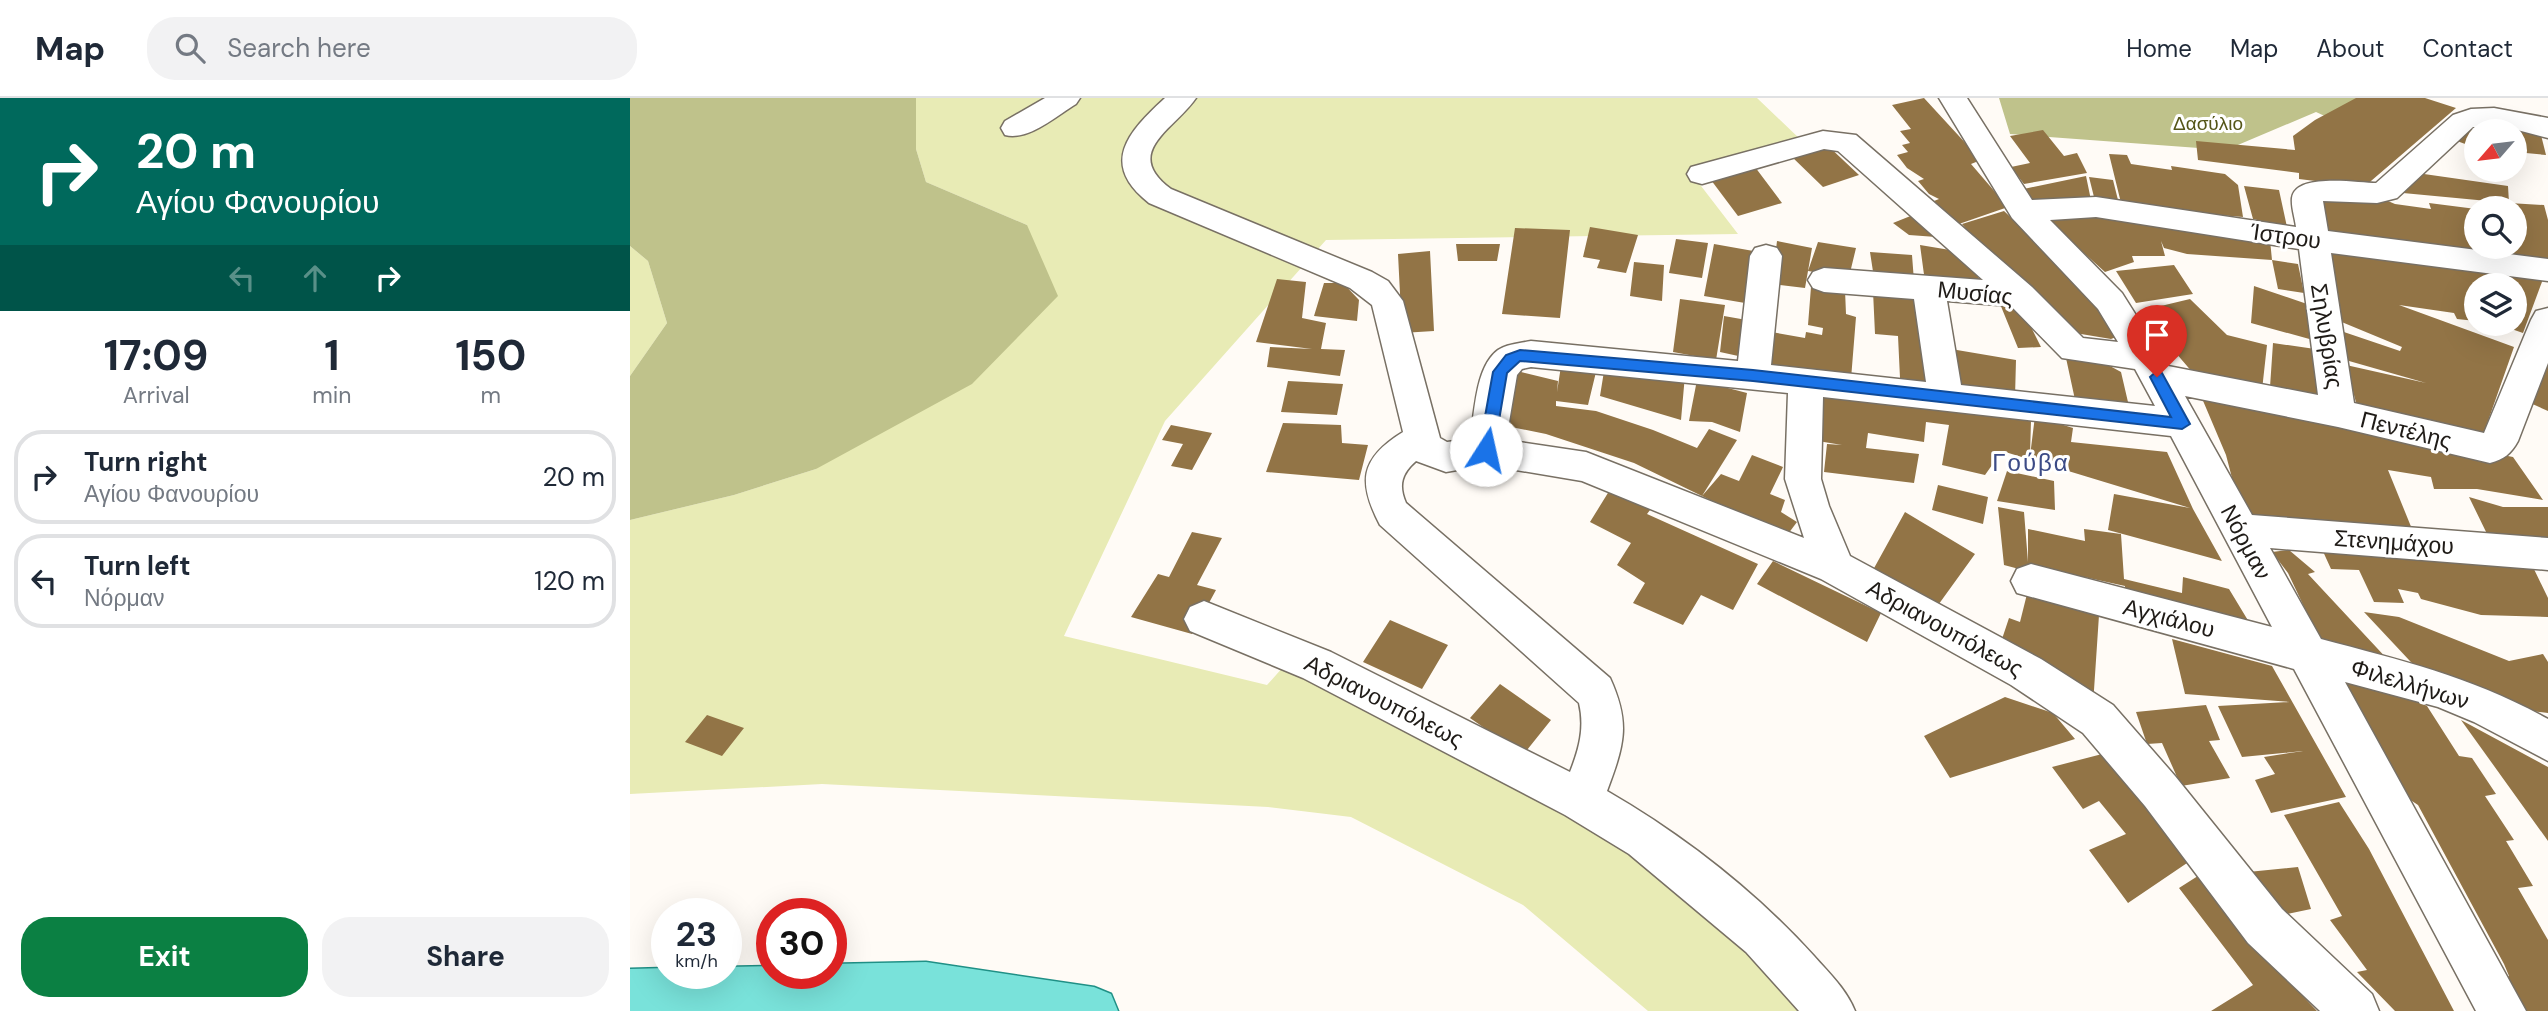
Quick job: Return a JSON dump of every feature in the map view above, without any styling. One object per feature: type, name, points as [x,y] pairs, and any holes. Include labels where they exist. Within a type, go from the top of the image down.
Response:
[{"type":"main road","points":[[630,993],[926,986],[1094,1011]]},
{"type":"street","points":[[1015,128],[1066,98]]},
{"type":"street","points":[[1182,98],[1151,127],[1141,141],[1136,155],[1136,167],[1143,182],[1160,197],[1361,280],[1376,289],[1389,309],[1422,438],[1388,464],[1383,476],[1384,500],[1393,514],[1595,691],[1605,717],[1605,731],[1581,800]]},
{"type":"street","name":"Νόρμαν","points":[[1953,98],[2023,211],[2110,301],[2151,367],[2502,1011]]},
{"type":"street","name":"Σηλυβρίας","points":[[2338,413],[2306,202],[2312,193],[2326,191],[2371,194],[2386,191],[2468,118],[2486,117],[2533,122],[2548,129]]},
{"type":"street","points":[[1702,174],[1823,140],[1846,142],[2020,295]]},
{"type":"street","name":"Ίστρου","points":[[2023,211],[2096,207],[2312,240],[2548,270]]},
{"type":"street","points":[[1753,376],[1766,256]]},
{"type":"street","name":"Μυσίας","points":[[1824,280],[2020,295],[2063,341],[2074,349],[2151,367]]},
{"type":"street","points":[[1929,288],[1946,399]]},
{"type":"street","name":"Πεντέλης","points":[[2151,367],[2490,449],[2500,441],[2548,320]]},
{"type":"street","points":[[1486,450],[1500,372],[1511,358],[1520,355],[1753,376],[2182,424]]},
{"type":"street","points":[[1806,383],[1803,479],[1810,506],[1835,567]]},
{"type":"street","name":"Αδριανουπόλεως","points":[[1422,438],[1428,450],[1446,457],[1486,450],[1586,467],[1835,567],[2026,672],[2098,719],[2160,791],[2265,926],[2355,1011]]},
{"type":"street","name":"Στενημάχου","points":[[2240,530],[2548,554]]},
{"type":"street","name":"Αγχιάλου","points":[[2031,581],[2307,655]]},
{"type":"street","name":"Αδριανουπόλεως","points":[[1204,619],[1317,665],[1581,800],[1645,838],[1763,935],[1831,1011]]},
{"type":"street","name":"Φιλελλήνων","points":[[2307,655],[2440,689],[2489,708],[2548,741]]},
{"type":"green space","points":[[630,98],[916,98],[916,149],[926,182],[1027,225],[1058,296],[972,384],[816,469],[734,495],[630,520],[630,376],[667,323],[648,261],[630,246]]},
{"type":"green space","points":[[916,98],[1757,98],[1801,140],[1688,169],[1738,234],[1326,240],[1165,421],[1064,636],[1267,685],[1284,666],[1491,772],[1645,859],[1812,1011],[1648,1011],[1523,905],[1351,817],[1268,807],[822,784],[630,794],[630,520],[734,495],[816,469],[1027,225],[926,182],[916,149]]},
{"type":"green space","name":"Δασύλιο","points":[[1999,98],[2385,98],[2340,123],[2316,112],[2226,150],[2010,134]]},
{"type":"green space","points":[[630,246],[648,261],[667,323],[630,376]]},
{"type":"building","points":[[1924,98],[1981,160],[1971,164],[2008,207],[1956,225],[1934,201],[1939,199],[1929,194],[1918,181],[1924,179],[1907,168],[1897,155],[1908,152],[1902,145],[1910,143],[1900,131],[1911,129],[1892,105]]},
{"type":"building","points":[[2356,98],[2425,98],[2456,108],[2364,187],[2299,179],[2299,173],[2198,160],[2196,141],[2295,150],[2293,136],[2315,120]]},
{"type":"building","points":[[2527,129],[2540,131],[2546,155],[2527,153]]},
{"type":"building","points":[[2043,130],[2064,156],[2077,153],[2087,173],[2024,184],[2011,167],[2030,163],[2010,136]]},
{"type":"building","points":[[2464,134],[2464,144],[2457,141]]},
{"type":"building","points":[[1825,143],[1859,175],[1823,187],[1790,155]]},
{"type":"building","points":[[2109,154],[2127,155],[2131,164],[2172,170],[2171,166],[2225,174],[2238,185],[2243,217],[2122,207]]},
{"type":"building","points":[[1752,163],[1782,203],[1738,216],[1708,176]]},
{"type":"building","points":[[2410,172],[2464,180],[2464,182],[2508,186],[2509,196],[2464,196],[2464,199],[2403,193]]},
{"type":"building","points":[[2086,176],[2092,205],[2031,201],[2019,190]]},
{"type":"building","points":[[2089,177],[2113,180],[2119,204],[2095,201]]},
{"type":"building","points":[[2244,186],[2279,190],[2287,227],[2253,219]]},
{"type":"building","points":[[2376,196],[2395,204],[2431,209],[2429,203],[2464,207],[2464,248],[2318,232],[2312,198]]},
{"type":"building","points":[[2527,204],[2544,205],[2548,220],[2548,263],[2527,258]]},
{"type":"building","points":[[1923,211],[1950,238],[1909,235],[1893,223]]},
{"type":"building","points":[[2004,211],[2063,266],[2124,334],[2111,339],[2075,333],[1984,251],[1962,224]]},
{"type":"building","points":[[2093,213],[2270,240],[2272,260],[2187,254],[2164,248],[2161,241],[2165,256],[2132,256],[2134,262],[2105,272],[2045,218]]},
{"type":"building","points":[[1590,227],[1638,235],[1626,273],[1597,268],[1600,260],[1583,257]]},
{"type":"building","points":[[1515,228],[1570,230],[1560,318],[1502,314]]},
{"type":"building","points":[[1676,239],[1708,243],[1702,278],[1669,273]]},
{"type":"building","points":[[1777,241],[1812,248],[1805,288],[1772,284]]},
{"type":"building","points":[[1818,242],[1856,248],[1849,277],[1808,271]]},
{"type":"building","points":[[1456,244],[1500,244],[1497,261],[1458,261]]},
{"type":"building","points":[[1714,244],[1759,252],[1745,303],[1704,296]]},
{"type":"building","points":[[2319,244],[2546,271],[2527,322],[2527,273],[2464,273],[2464,320],[2457,319],[2454,313],[2399,305],[2464,329],[2464,336],[2484,336],[2514,347],[2481,441],[2358,410],[2346,365],[2426,383],[2342,359],[2338,330],[2400,351],[2402,347],[2332,318]]},
{"type":"building","points":[[1920,245],[1968,253],[1982,286],[1925,282]]},
{"type":"building","points":[[1430,251],[1434,331],[1402,333],[1398,254]]},
{"type":"building","points":[[1870,252],[1912,255],[1914,281],[1874,278]]},
{"type":"building","points":[[2272,260],[2298,264],[2304,293],[2278,289]]},
{"type":"building","points":[[1634,262],[1664,265],[1662,301],[1630,296]]},
{"type":"building","points":[[2174,265],[2193,294],[2136,303],[2116,271]]},
{"type":"building","points":[[1277,279],[1306,282],[1302,318],[1326,323],[1321,349],[1345,350],[1340,376],[1267,367],[1270,347],[1312,349],[1256,342]]},
{"type":"building","points":[[1324,283],[1343,283],[1359,300],[1357,321],[1314,316]]},
{"type":"building","points":[[2254,286],[2310,305],[2313,340],[2251,323]]},
{"type":"building","points":[[1811,287],[1845,290],[1846,314],[1856,317],[1851,379],[1761,362],[1766,331],[1805,338],[1806,332],[1822,335],[1823,328],[1808,325]]},
{"type":"building","points":[[1873,291],[1920,295],[1935,384],[1900,378],[1898,336],[1875,334]]},
{"type":"building","points":[[1680,299],[1725,305],[1716,360],[1673,352]]},
{"type":"building","points":[[1998,299],[2017,299],[2041,347],[2018,348]]},
{"type":"building","points":[[2190,299],[2227,335],[2267,345],[2262,390],[2193,373],[2140,311]]},
{"type":"building","points":[[1724,316],[1758,322],[1752,359],[1720,352]]},
{"type":"building","points":[[2273,343],[2315,349],[2320,400],[2270,387]]},
{"type":"building","points":[[1951,349],[2016,360],[2015,397],[1952,384]]},
{"type":"building","points":[[2548,353],[2548,411],[2519,398]]},
{"type":"building","points":[[2066,358],[2099,360],[2121,372],[2131,415],[2077,409]]},
{"type":"building","points":[[1605,365],[1685,375],[1681,420],[1600,396]]},
{"type":"building","points":[[1561,366],[1596,372],[1588,405],[1556,401],[1556,406],[1596,411],[1697,448],[1709,429],[1737,440],[1702,496],[1634,463],[1546,434],[1506,426],[1517,371],[1558,381],[1557,392]]},
{"type":"building","points":[[1697,380],[1747,393],[1740,432],[1712,422],[1689,421]]},
{"type":"building","points":[[1288,381],[1343,384],[1337,415],[1281,412]]},
{"type":"building","points":[[1819,391],[2031,420],[2030,456],[2035,416],[2073,428],[2071,442],[2167,452],[2193,509],[2222,561],[2108,530],[2114,494],[2190,508],[2002,451],[1985,475],[1942,465],[1949,425],[1926,422],[1924,442],[1868,433],[1866,448],[1919,454],[1914,483],[1824,472],[1827,444],[1842,445],[1812,440]]},
{"type":"building","points":[[2201,396],[2513,457],[2543,500],[2477,489],[2434,489],[2431,477],[2388,470],[2414,534],[2243,520],[2226,455]]},
{"type":"building","points":[[1283,423],[1341,425],[1342,443],[1368,445],[1359,480],[1266,472]]},
{"type":"building","points":[[1171,425],[1212,433],[1192,470],[1171,466],[1183,444],[1162,440]]},
{"type":"building","points":[[1752,455],[1783,467],[1770,494],[1785,500],[1781,512],[1797,522],[1785,538],[1702,496],[1721,474],[1739,481]]},
{"type":"building","points":[[2007,471],[2054,481],[2055,510],[1997,501]]},
{"type":"building","points":[[1938,485],[1988,497],[1983,524],[1932,510]]},
{"type":"building","points":[[1611,488],[1653,506],[1647,514],[1758,564],[1733,610],[1701,595],[1683,625],[1633,603],[1645,583],[1617,565],[1631,543],[1590,522]]},
{"type":"building","points":[[2469,497],[2503,507],[2548,507],[2548,548],[2490,540]]},
{"type":"building","points":[[1998,507],[2024,512],[2028,562],[2028,529],[2085,541],[2084,529],[2121,534],[2124,579],[2182,593],[2183,577],[2229,589],[2255,632],[2124,597],[2125,586],[2084,577],[2083,586],[2004,565]]},
{"type":"building","points":[[1905,512],[1975,554],[1936,608],[1873,570]]},
{"type":"building","points":[[1192,532],[1222,538],[1197,585],[1216,590],[1192,634],[1131,617],[1158,574],[1169,577]]},
{"type":"building","points":[[2321,547],[2532,565],[2548,598],[2548,617],[2481,615],[2421,599],[2418,593],[2398,589],[2404,603],[2374,602],[2359,570],[2331,569]]},
{"type":"building","points":[[2289,550],[2315,572],[2308,574],[2390,662],[2325,651],[2288,573],[2272,552]]},
{"type":"building","points":[[1773,561],[1881,613],[1867,642],[1757,584]]},
{"type":"building","points":[[2028,590],[2099,615],[2093,705],[2000,645],[2009,618],[2020,622]]},
{"type":"building","points":[[2364,612],[2399,617],[2509,661],[2543,654],[2548,662],[2548,713],[2530,711],[2424,676]]},
{"type":"building","points":[[1390,620],[1448,645],[1422,689],[1363,662]]},
{"type":"building","points":[[2172,639],[2272,666],[2346,797],[2271,813],[2255,780],[2275,774],[2264,757],[2303,751],[2242,757],[2218,706],[2290,702],[2185,694]]},
{"type":"building","points":[[2343,680],[2374,680],[2427,706],[2459,756],[2472,758],[2496,794],[2485,796],[2514,840],[2506,841],[2533,886],[2518,888],[2548,940],[2548,1011],[2517,1011],[2502,981],[2509,976],[2504,964],[2418,805],[2403,795],[2384,766],[2389,760]]},
{"type":"building","points":[[1500,684],[1551,720],[1523,755],[1470,718]]},
{"type":"building","points":[[2005,697],[2053,713],[2075,739],[1950,778],[1924,736]]},
{"type":"building","points":[[2206,705],[2220,740],[2209,741],[2230,778],[2181,786],[2162,743],[2147,744],[2136,712]]},
{"type":"building","points":[[707,715],[744,728],[722,756],[685,742]]},
{"type":"building","points":[[2461,720],[2548,767],[2548,841]]},
{"type":"building","points":[[2106,753],[2190,861],[2128,903],[2089,850],[2126,834],[2099,801],[2083,809],[2052,767]]},
{"type":"building","points":[[2339,802],[2369,849],[2454,1011],[2395,1011],[2357,972],[2367,970],[2330,920],[2342,916],[2284,815]]},
{"type":"building","points":[[2298,867],[2311,909],[2272,917],[2238,873]]},
{"type":"building","points":[[2201,874],[2279,971],[2317,1011],[2211,1011],[2253,985],[2179,888]]},
{"type":"district","name":"Γούβα","points":[[2031,463]]},
{"type":"route","points":[[1486,450],[1500,372],[1511,358],[1520,355],[1753,376],[2182,424],[2157,377]]}]
